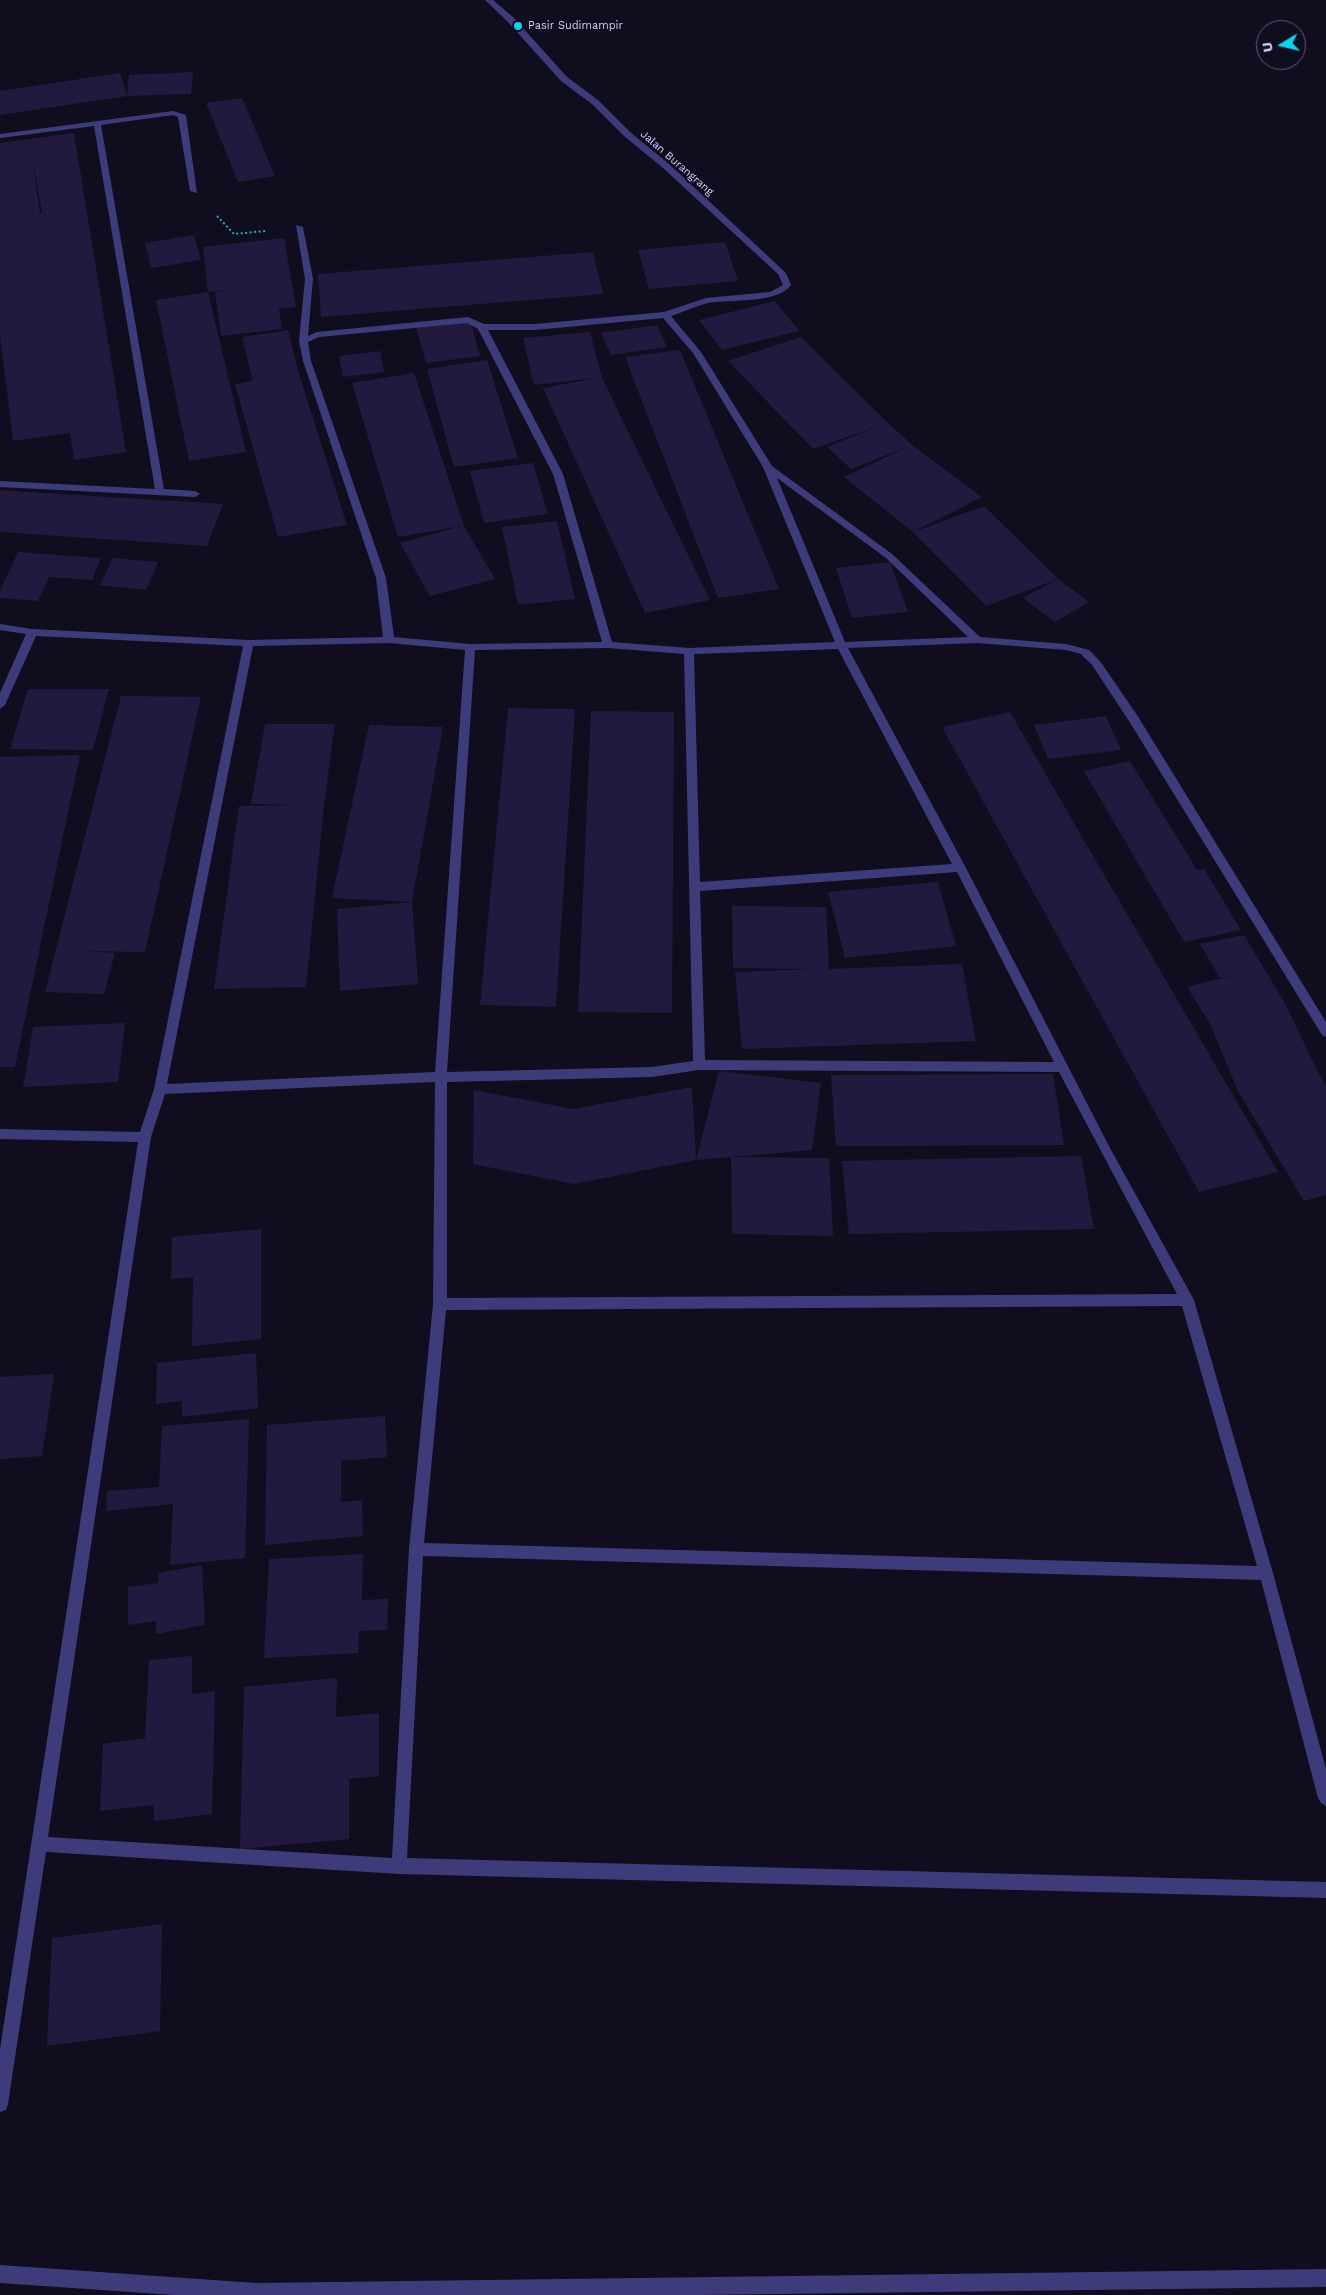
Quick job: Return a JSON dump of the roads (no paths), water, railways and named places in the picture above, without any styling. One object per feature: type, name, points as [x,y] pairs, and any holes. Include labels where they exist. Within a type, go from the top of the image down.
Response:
[{"type":"street","name":"Jalan Burangrang","points":[[489,0],[510,19],[564,79],[595,102],[627,134],[666,166],[782,273],[786,280],[787,285],[784,289],[772,294],[706,301],[665,316]]},
{"type":"street","points":[[0,136],[172,113],[182,115],[194,191]]},
{"type":"street","points":[[97,123],[160,493]]},
{"type":"street","points":[[299,227],[309,279],[303,341],[307,361],[381,578],[389,640]]},
{"type":"street","points":[[303,341],[317,335],[468,320],[482,327],[535,327],[665,316],[697,352],[768,467],[842,646],[960,868],[1106,1152],[1187,1300],[1266,1573],[1326,1798]]},
{"type":"street","points":[[482,327],[558,474],[608,644]]},
{"type":"street","points":[[768,467],[889,556],[977,640]]},
{"type":"street","points":[[0,484],[195,494]]},
{"type":"street","points":[[0,627],[32,632],[249,643],[389,640],[470,647],[608,644],[689,651],[977,640],[1066,647],[1085,652],[1096,663],[1133,718],[1286,964],[1326,1032]]},
{"type":"street","points":[[0,705],[32,632]]},
{"type":"street","points":[[0,2104],[145,1137],[160,1088],[249,643]]},
{"type":"street","points":[[400,1866],[416,1549],[440,1304],[441,1077],[470,647]]},
{"type":"street","points":[[689,651],[699,1065]]},
{"type":"street","points":[[694,887],[960,868]]},
{"type":"street","points":[[160,1088],[441,1077],[652,1072],[699,1065],[1063,1067]]},
{"type":"street","points":[[0,1134],[145,1137]]},
{"type":"street","points":[[440,1304],[1187,1300]]},
{"type":"street","points":[[416,1549],[1266,1573]]},
{"type":"street","points":[[38,1844],[400,1866],[1326,1890]]},
{"type":"street","points":[[0,2274],[256,2294],[1326,2278]]},
{"type":"place","name":"Pasir Sudimampir","points":[[518,26]]}]
